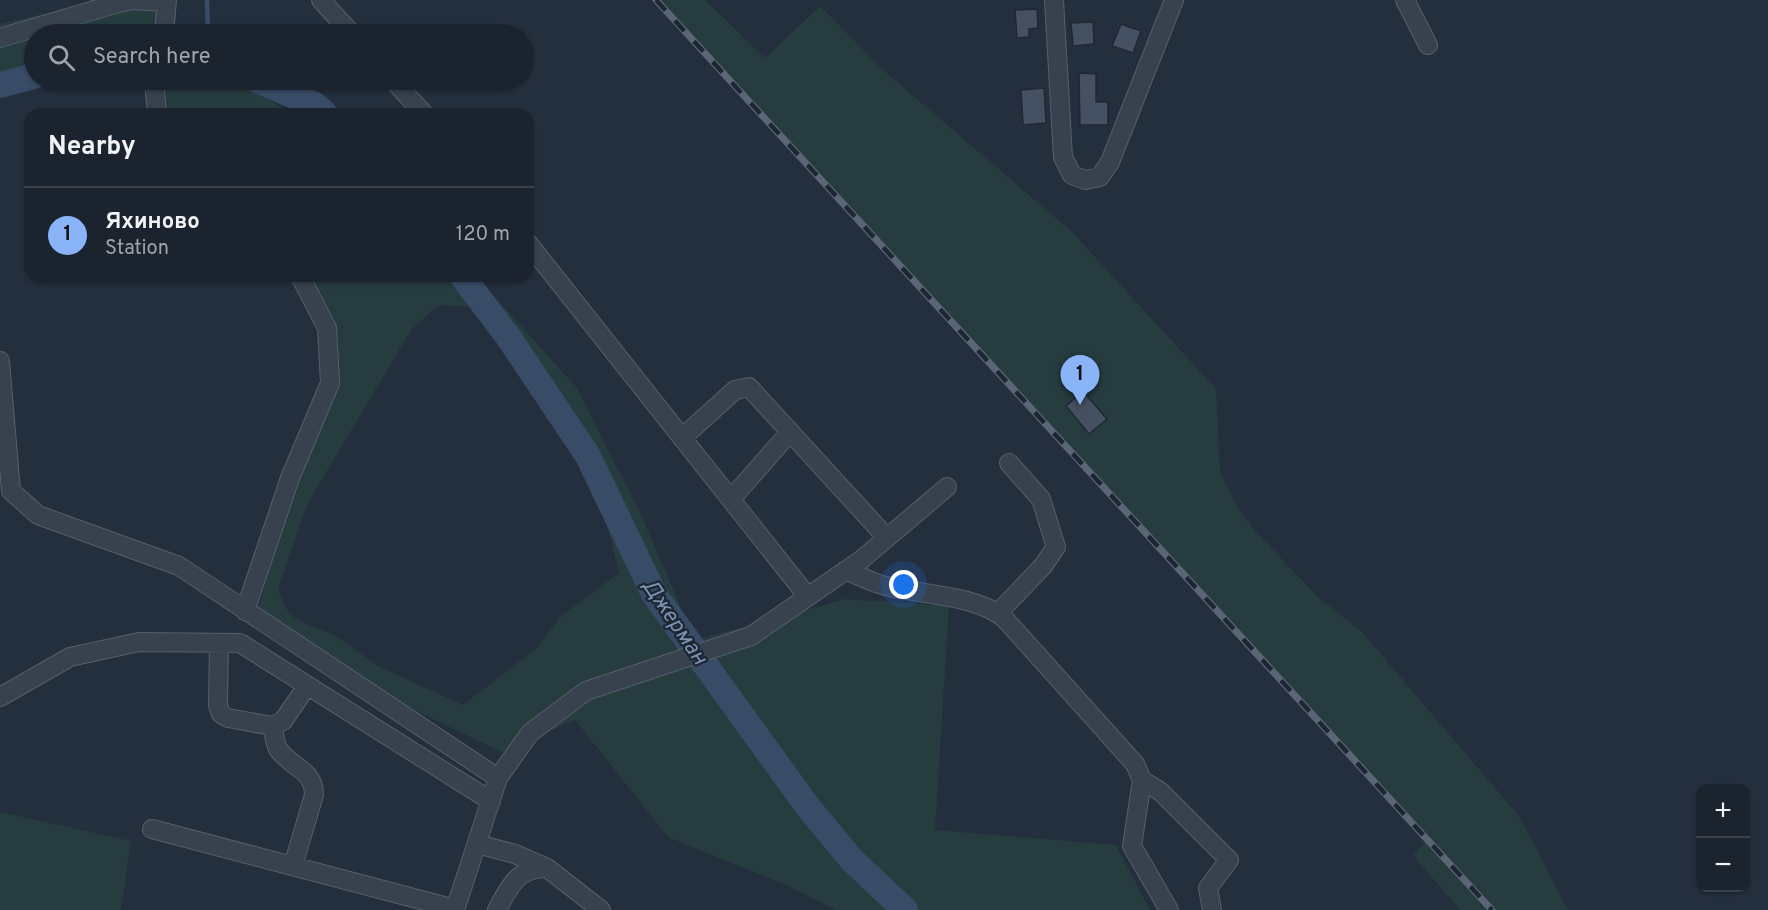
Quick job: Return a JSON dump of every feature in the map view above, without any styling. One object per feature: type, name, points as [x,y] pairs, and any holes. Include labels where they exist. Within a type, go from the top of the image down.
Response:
[{"type":"street","points":[[48,24],[131,0],[167,1],[165,24]]},
{"type":"street","points":[[321,0],[343,24]]},
{"type":"street","points":[[1054,0],[1063,158],[1072,175],[1085,180],[1100,177],[1110,162],[1174,0]]},
{"type":"street","points":[[1405,0],[1428,45]]},
{"type":"street","points":[[0,38],[24,31]]},
{"type":"street","points":[[156,90],[157,108]]},
{"type":"street","points":[[402,90],[419,108]]},
{"type":"street","points":[[534,251],[808,597]]},
{"type":"street","points":[[245,611],[290,478],[330,383],[327,328],[303,282]]},
{"type":"street","points":[[0,361],[11,491],[39,515],[179,566],[498,778]]},
{"type":"street","points":[[682,438],[741,387],[749,387],[887,538]]},
{"type":"street","points":[[731,499],[790,432]]},
{"type":"street","points":[[998,613],[1043,566],[1056,547],[1041,499],[1009,462]]},
{"type":"street","points":[[152,829],[455,910],[498,778],[530,733],[586,691],[752,636],[846,570],[947,487]]},
{"type":"street","points":[[846,570],[884,586],[975,604],[998,613],[1135,764],[1142,780],[1132,846],[1169,910]]},
{"type":"street","points":[[0,697],[70,657],[140,642],[240,643],[491,801]]},
{"type":"street","points":[[219,643],[218,705],[221,714],[228,718],[272,726],[283,721],[307,686]]},
{"type":"street","points":[[272,726],[277,748],[309,774],[314,784],[314,795],[293,866]]},
{"type":"street","points":[[1142,780],[1161,792],[1229,860],[1208,888],[1212,910]]},
{"type":"street","points":[[477,844],[515,854],[548,868],[601,910]]},
{"type":"street","points":[[497,910],[512,882],[524,872],[536,868],[548,868]]},
{"type":"green space","points":[[90,0],[167,0],[165,24],[24,24],[24,82],[0,87],[0,24],[85,4]]},
{"type":"green space","points":[[655,0],[705,0],[765,58],[820,6],[883,70],[1071,231],[1216,389],[1220,473],[1236,505],[1255,531],[1318,597],[1362,632],[1519,816],[1568,910],[1460,910],[1413,855],[1428,839]]},
{"type":"green space","points":[[150,90],[252,90],[283,108],[152,108]]},
{"type":"green space","points":[[307,282],[481,282],[577,388],[641,515],[695,640],[845,599],[949,606],[935,830],[1116,845],[1150,910],[835,910],[788,886],[668,837],[575,720],[502,752],[385,696],[259,607],[300,455],[339,345]],"holes":[[[438,305],[484,307],[576,449],[608,528],[619,573],[560,617],[537,648],[463,705],[378,666],[333,634],[307,625],[289,614],[278,589],[307,504],[411,330]]]},
{"type":"green space","points":[[0,812],[131,841],[121,910],[0,910]]},
{"type":"building","points":[[1037,9],[1038,28],[1029,29],[1029,37],[1017,38],[1015,10]]},
{"type":"building","points":[[1093,22],[1094,44],[1073,46],[1071,23]]},
{"type":"building","points":[[1121,24],[1141,31],[1133,53],[1112,46]]},
{"type":"building","points":[[1079,73],[1096,74],[1096,102],[1108,102],[1108,125],[1080,125]]},
{"type":"building","points":[[1044,88],[1046,123],[1023,125],[1021,90]]},
{"type":"building","points":[[1083,391],[1107,419],[1089,434],[1066,406]]},
{"type":"waterway","points":[[207,0],[208,24]]},
{"type":"waterway","name":"Джерман","points":[[0,85],[24,79]]},
{"type":"waterway","name":"Джерман","points":[[280,90],[318,108]]},
{"type":"waterway","name":"Джерман","points":[[467,282],[509,338],[588,456],[654,594],[808,807],[852,860],[905,910]]},
{"type":"railway","points":[[656,0],[1492,910]]},
{"type":"place","name":"Яхиново","points":[[1080,405]]}]
